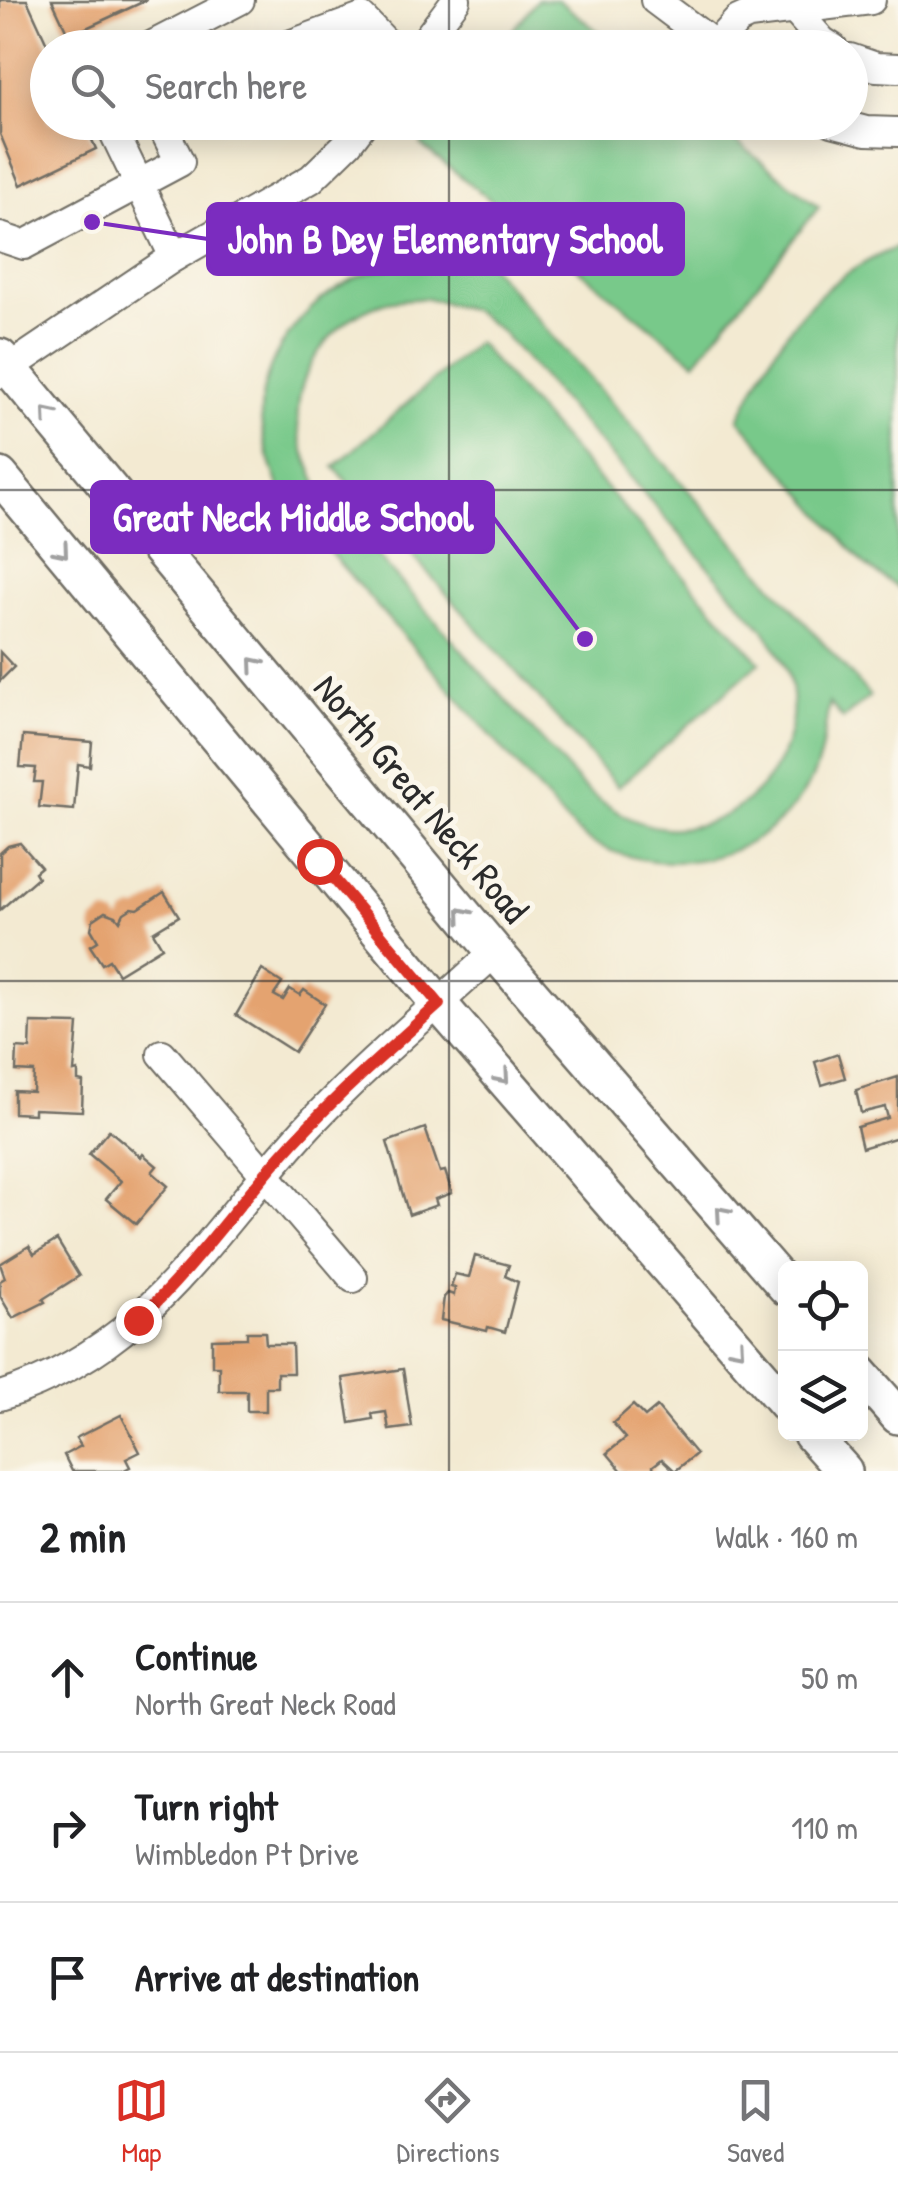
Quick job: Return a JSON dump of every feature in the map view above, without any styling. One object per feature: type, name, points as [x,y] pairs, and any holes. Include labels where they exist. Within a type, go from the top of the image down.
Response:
[{"type":"main road","name":"North Great Neck Road","points":[[3,366],[495,952],[778,1278]]},
{"type":"main road","points":[[0,476],[439,1004],[778,1395]]},
{"type":"main road","points":[[868,1382],[898,1416]]},
{"type":"main road","points":[[818,1441],[844,1471]]},
{"type":"street","points":[[182,30],[240,0]]},
{"type":"street","points":[[434,30],[456,0]]},
{"type":"street","points":[[655,0],[695,30]]},
{"type":"street","points":[[730,30],[749,15],[871,0]]},
{"type":"street","points":[[320,30],[365,9],[379,30]]},
{"type":"street","points":[[794,9],[812,30]]},
{"type":"street","points":[[868,64],[898,68]]},
{"type":"street","points":[[868,131],[898,132]]},
{"type":"street","points":[[117,140],[174,256]]},
{"type":"street","points":[[0,238],[24,245],[139,186],[180,162],[169,140]]},
{"type":"street","points":[[3,366],[174,256],[311,179],[350,140]]},
{"type":"street","points":[[0,1396],[60,1372],[138,1320],[176,1285],[265,1174],[334,1099],[495,952]]},
{"type":"street","points":[[162,1054],[353,1278]]},
{"type":"green space","points":[[537,0],[558,0],[596,30],[513,30]]},
{"type":"green space","points":[[425,140],[734,140],[819,207],[695,362],[421,145]]},
{"type":"green space","points":[[456,227],[870,696],[843,719],[829,703],[812,778],[794,806],[772,828],[746,845],[717,856],[655,861],[623,855],[585,838],[563,818],[284,500],[261,422],[264,389],[281,346],[311,309],[348,282],[386,268],[444,267],[432,249]],"holes":[[[427,298],[472,310],[501,331],[764,630],[783,661],[793,700],[790,729],[781,757],[746,802],[722,817],[695,826],[653,826],[621,814],[583,787],[320,491],[301,441],[298,409],[306,375],[324,344],[349,320],[385,302]]]},
{"type":"green space","points":[[898,247],[898,588],[864,564],[739,419],[768,363],[800,315],[842,277]]},
{"type":"green space","points":[[477,342],[760,662],[618,787],[334,467]]},
{"type":"building","points":[[0,0],[27,0],[41,30],[30,30],[30,140],[92,140],[96,149],[21,185],[0,134]]},
{"type":"building","points":[[52,0],[147,0],[82,30],[66,30]]},
{"type":"building","points":[[0,652],[14,667],[0,681]]},
{"type":"building","points":[[23,736],[92,742],[90,766],[78,764],[74,810],[39,807],[42,782],[34,782],[36,768],[20,767]]},
{"type":"building","points":[[20,843],[41,867],[35,872],[38,877],[0,910],[0,853]]},
{"type":"building","points":[[164,892],[179,916],[153,932],[162,947],[118,974],[109,960],[102,964],[90,946],[98,941],[91,929],[93,920],[105,912],[120,921],[124,913]]},
{"type":"building","points":[[262,970],[282,983],[274,995],[283,1000],[290,989],[300,995],[304,990],[325,1004],[294,1052],[236,1015]]},
{"type":"building","points":[[31,1023],[78,1024],[74,1072],[78,1071],[78,1081],[83,1082],[82,1111],[34,1109],[34,1114],[14,1113],[14,1091],[33,1092],[34,1072],[16,1071],[17,1048],[30,1049]]},
{"type":"building","points":[[838,1054],[845,1078],[822,1085],[815,1062]]},
{"type":"building","points":[[898,1077],[898,1137],[862,1148],[857,1127],[888,1118],[885,1107],[861,1113],[856,1090]]},
{"type":"building","points":[[425,1128],[440,1172],[445,1171],[452,1193],[435,1199],[437,1205],[409,1215],[387,1142]]},
{"type":"building","points":[[109,1130],[157,1166],[152,1172],[168,1186],[136,1224],[106,1199],[121,1181],[89,1154]]},
{"type":"building","points":[[57,1240],[79,1276],[43,1299],[45,1302],[13,1318],[0,1296],[0,1281],[5,1278],[0,1264],[29,1246],[34,1254]]},
{"type":"building","points":[[475,1256],[509,1265],[505,1276],[518,1282],[505,1332],[441,1320],[444,1297],[448,1293],[454,1295],[455,1288],[451,1287],[455,1274],[469,1277]]},
{"type":"building","points":[[247,1332],[265,1332],[266,1344],[292,1344],[293,1373],[277,1373],[277,1387],[266,1387],[266,1411],[247,1411],[247,1391],[219,1391],[219,1366],[212,1366],[212,1339],[247,1338]]},
{"type":"building","points":[[403,1369],[412,1427],[389,1430],[386,1412],[350,1423],[343,1378]]},
{"type":"building","points":[[633,1405],[645,1417],[657,1407],[696,1454],[675,1471],[662,1459],[653,1466],[654,1471],[622,1471],[607,1453],[626,1438],[613,1423]]},
{"type":"building","points":[[121,1415],[140,1452],[126,1459],[130,1467],[122,1471],[72,1471],[64,1455],[81,1446],[76,1438]]},
{"type":"place","name":"John B Dey Elementary School","points":[[92,222]]},
{"type":"place","name":"Great Neck Middle School","points":[[585,639]]},
{"type":"route","points":[[138,1320],[176,1285],[280,1157],[334,1099],[439,1004],[319,861]]}]
